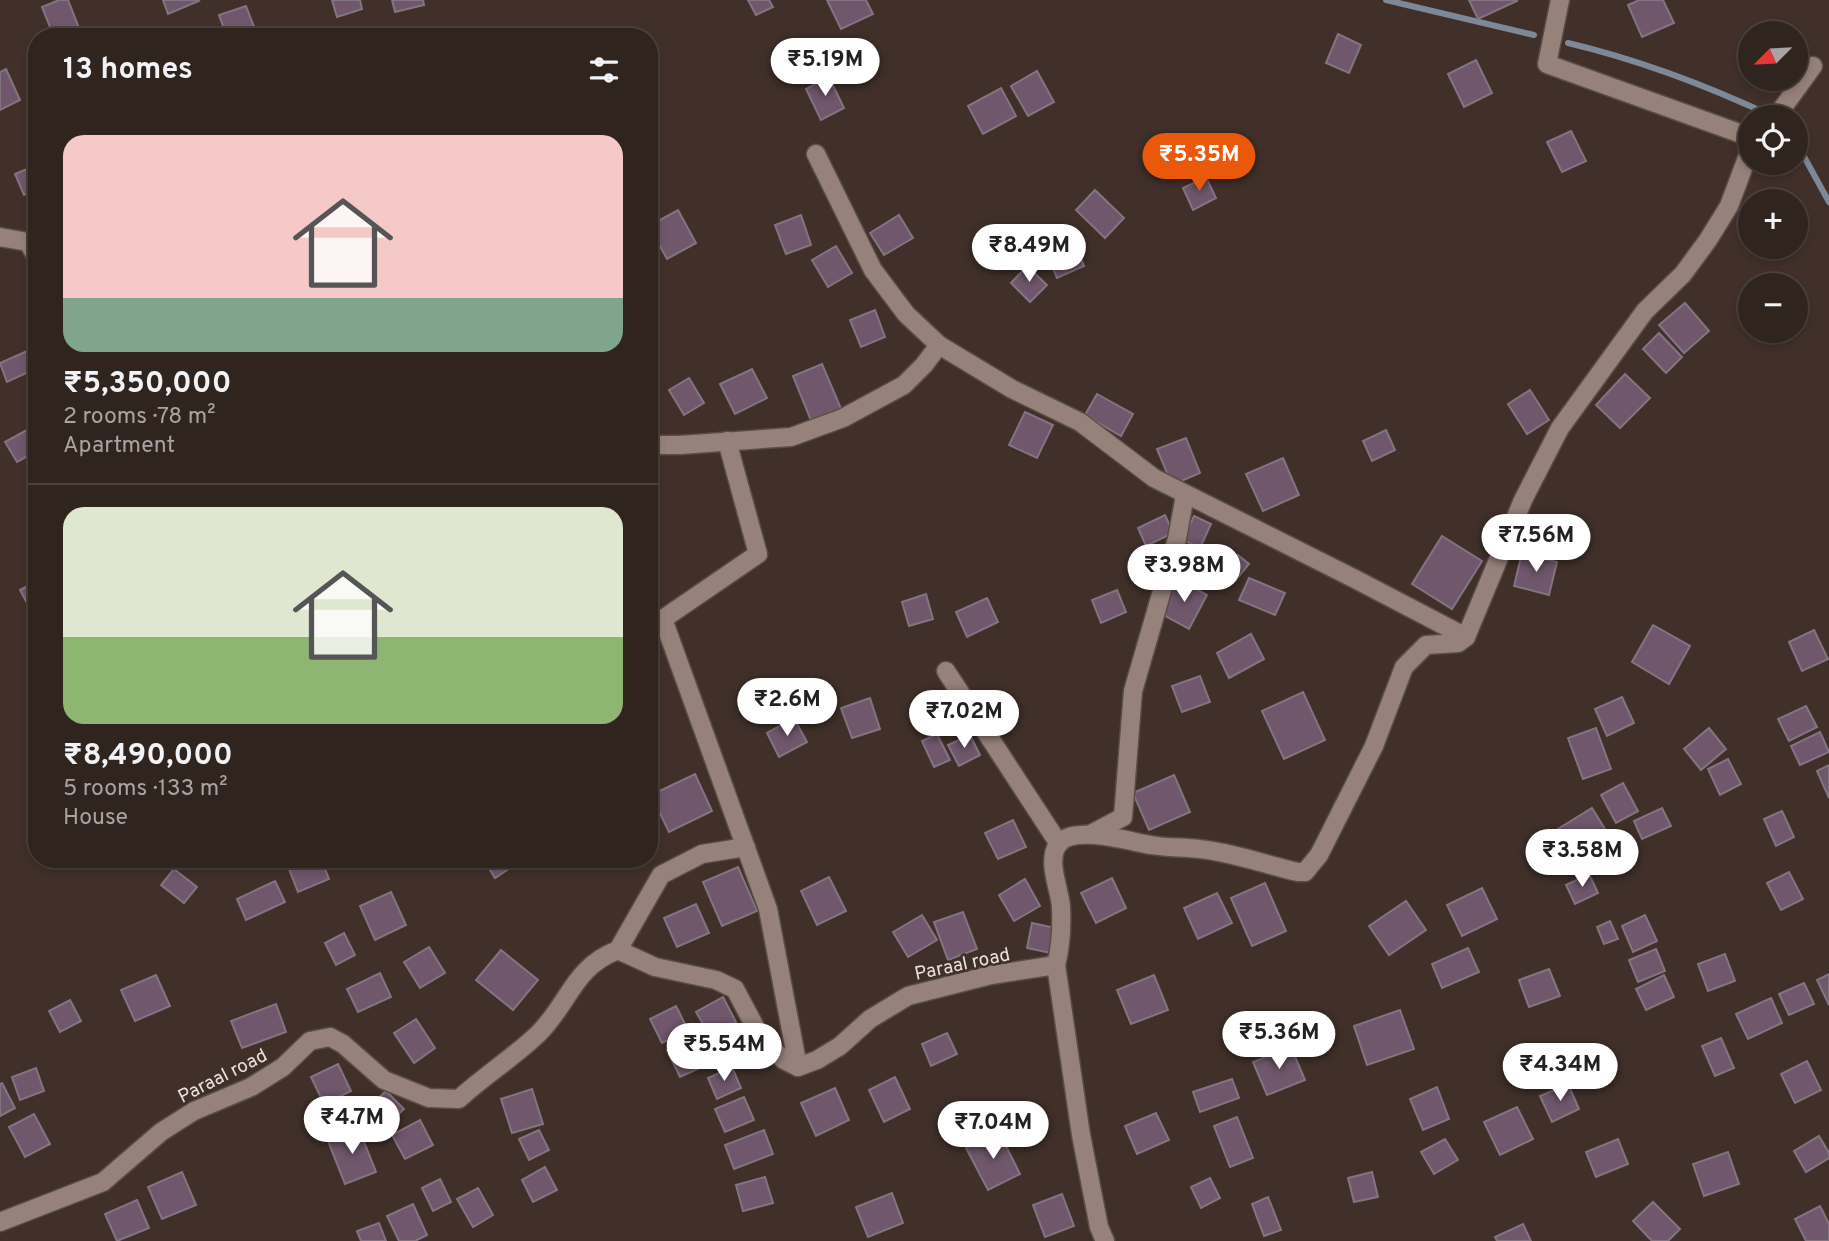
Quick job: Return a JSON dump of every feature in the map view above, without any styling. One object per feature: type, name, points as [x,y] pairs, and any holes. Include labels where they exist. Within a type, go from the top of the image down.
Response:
[{"type":"street","points":[[1560,0],[1547,64],[1738,132]]},
{"type":"street","points":[[1785,105],[1813,66]]},
{"type":"street","points":[[816,154],[873,270],[906,314],[939,345],[1012,389],[1080,422],[1154,478],[1466,637]]},
{"type":"street","points":[[1091,834],[1154,846],[1201,849],[1298,873],[1305,872],[1319,855],[1374,746],[1405,667],[1426,645],[1458,643],[1466,637],[1524,500],[1560,428],[1645,311],[1683,274],[1708,240],[1729,206],[1741,175]]},
{"type":"street","points":[[0,237],[28,242]]},
{"type":"street","points":[[658,445],[791,436],[843,418],[904,385],[939,345]]},
{"type":"street","points":[[727,441],[758,554],[663,619],[768,909],[798,1067]]},
{"type":"street","points":[[1105,1241],[1099,1227],[1081,1135],[1056,965],[1062,942],[1061,904],[1054,871],[1055,856],[1059,844],[1068,838],[1091,834],[1123,817],[1133,691],[1177,539],[1185,495]]},
{"type":"street","points":[[946,671],[1059,844]]},
{"type":"street","points":[[746,847],[702,854],[661,875],[618,950],[655,967],[716,980],[735,989],[762,1040],[784,1060],[798,1067]]},
{"type":"street","name":"Paraal road","points":[[0,1222],[103,1182],[161,1132],[194,1111],[262,1080],[283,1067],[310,1041],[330,1037],[384,1080],[429,1098],[459,1099],[540,1033],[584,971],[600,957],[618,950]]},
{"type":"street","name":"Paraal road","points":[[798,1067],[817,1060],[840,1046],[870,1019],[908,996],[990,975],[1056,965]]},
{"type":"building","points":[[59,0],[68,0],[79,28],[50,28],[42,7]]},
{"type":"building","points":[[163,0],[198,0],[199,1],[168,14]]},
{"type":"building","points":[[332,0],[360,0],[362,9],[337,17]]},
{"type":"building","points":[[392,0],[423,0],[424,5],[395,12]]},
{"type":"building","points":[[748,0],[769,0],[773,7],[756,15]]},
{"type":"building","points":[[827,0],[866,0],[873,14],[841,29]]},
{"type":"building","points":[[1469,0],[1516,0],[1517,1],[1478,19]]},
{"type":"building","points":[[1639,0],[1663,0],[1674,23],[1642,37],[1628,5]]},
{"type":"building","points":[[246,6],[255,28],[224,28],[219,15]]},
{"type":"building","points":[[1338,34],[1361,45],[1349,73],[1326,63]]},
{"type":"building","points":[[1476,60],[1492,93],[1464,107],[1448,74]]},
{"type":"building","points":[[6,69],[20,100],[0,110],[0,72]]},
{"type":"building","points":[[1037,71],[1054,102],[1028,116],[1011,86]]},
{"type":"building","points":[[829,77],[844,108],[821,120],[806,89]]},
{"type":"building","points":[[1001,88],[1016,116],[983,134],[968,106]]},
{"type":"building","points":[[1571,131],[1586,161],[1562,172],[1547,142]]},
{"type":"building","points":[[28,169],[28,193],[24,195],[15,174]]},
{"type":"building","points":[[1206,177],[1216,198],[1193,210],[1183,188]]},
{"type":"building","points":[[1095,190],[1124,218],[1105,238],[1076,210]]},
{"type":"building","points":[[678,210],[696,243],[667,259],[658,242],[658,221]]},
{"type":"building","points":[[801,215],[811,245],[786,254],[775,225]]},
{"type":"building","points":[[899,215],[913,238],[884,255],[870,233]]},
{"type":"building","points":[[1073,241],[1084,266],[1057,278],[1046,253]]},
{"type":"building","points":[[836,246],[852,273],[828,287],[812,260]]},
{"type":"building","points":[[1027,266],[1047,285],[1030,302],[1011,283]]},
{"type":"building","points":[[1685,303],[1709,331],[1684,353],[1659,325]]},
{"type":"building","points":[[875,310],[885,337],[861,347],[850,320]]},
{"type":"building","points":[[1659,333],[1682,357],[1666,373],[1643,349]]},
{"type":"building","points":[[27,351],[28,353],[28,372],[7,382],[0,363]]},
{"type":"building","points":[[822,364],[842,411],[812,423],[793,376]]},
{"type":"building","points":[[752,369],[767,398],[735,414],[720,384]]},
{"type":"building","points":[[1625,374],[1650,398],[1620,428],[1596,405]]},
{"type":"building","points":[[689,378],[704,403],[684,415],[669,390]]},
{"type":"building","points":[[1530,390],[1549,420],[1527,434],[1508,404]]},
{"type":"building","points":[[1097,394],[1133,414],[1121,436],[1085,415]]},
{"type":"building","points":[[1025,412],[1053,425],[1037,458],[1009,445]]},
{"type":"building","points":[[27,430],[28,456],[17,462],[5,442]]},
{"type":"building","points":[[1386,430],[1395,450],[1372,461],[1363,441]]},
{"type":"building","points":[[1186,438],[1200,473],[1172,485],[1157,449]]},
{"type":"building","points":[[1283,458],[1299,495],[1263,511],[1246,474]]},
{"type":"building","points":[[1165,515],[1173,533],[1146,546],[1138,528]]},
{"type":"building","points":[[1194,516],[1211,524],[1200,548],[1183,540]]},
{"type":"building","points":[[1442,536],[1482,561],[1452,609],[1412,584]]},
{"type":"building","points":[[1522,553],[1557,562],[1549,595],[1514,586]]},
{"type":"building","points":[[1238,555],[1249,564],[1235,581],[1224,572]]},
{"type":"building","points":[[1249,578],[1285,593],[1275,615],[1239,600]]},
{"type":"building","points":[[1178,579],[1207,595],[1189,629],[1160,613]]},
{"type":"building","points":[[28,586],[28,605],[20,590]]},
{"type":"building","points":[[1117,590],[1126,612],[1101,623],[1092,600]]},
{"type":"building","points":[[926,594],[933,619],[909,626],[902,602]]},
{"type":"building","points":[[987,598],[998,622],[967,637],[956,612]]},
{"type":"building","points":[[1653,625],[1690,646],[1669,684],[1632,662]]},
{"type":"building","points":[[1814,630],[1828,659],[1802,671],[1789,642]]},
{"type":"building","points":[[1251,634],[1264,659],[1229,678],[1217,653]]},
{"type":"building","points":[[1200,676],[1210,702],[1182,712],[1172,686]]},
{"type":"building","points":[[1303,692],[1325,740],[1284,759],[1262,711]]},
{"type":"building","points":[[1622,697],[1634,723],[1607,736],[1595,709]]},
{"type":"building","points":[[870,698],[880,729],[852,738],[841,708]]},
{"type":"building","points":[[1806,706],[1817,727],[1789,741],[1778,719]]},
{"type":"building","points":[[794,718],[807,742],[779,757],[767,733]]},
{"type":"building","points":[[1596,728],[1611,769],[1583,779],[1568,738]]},
{"type":"building","points":[[1709,728],[1726,749],[1701,770],[1684,749]]},
{"type":"building","points":[[1820,732],[1829,752],[1800,765],[1791,746]]},
{"type":"building","points":[[937,734],[950,760],[934,767],[922,741]]},
{"type":"building","points":[[970,735],[980,755],[959,766],[948,745]]},
{"type":"building","points":[[1728,759],[1741,784],[1720,795],[1708,769]]},
{"type":"building","points":[[1829,765],[1829,798],[1817,771]]},
{"type":"building","points":[[695,774],[712,811],[669,832],[658,809],[658,792]]},
{"type":"building","points":[[1174,775],[1190,812],[1149,830],[1133,793]]},
{"type":"building","points":[[1623,783],[1638,811],[1616,823],[1601,795]]},
{"type":"building","points":[[1592,808],[1608,834],[1569,858],[1553,832]]},
{"type":"building","points":[[1662,808],[1671,826],[1642,839],[1634,821]]},
{"type":"building","points":[[1782,811],[1794,837],[1776,846],[1764,819]]},
{"type":"building","points":[[1013,820],[1026,847],[998,859],[985,833]]},
{"type":"building","points":[[738,867],[757,911],[722,926],[703,882]]},
{"type":"building","points":[[289,868],[325,868],[329,879],[298,892]]},
{"type":"building","points":[[489,868],[510,868],[495,878]]},
{"type":"building","points":[[174,869],[197,887],[184,903],[161,885]]},
{"type":"building","points":[[1789,872],[1803,899],[1781,910],[1767,883]]},
{"type":"building","points":[[1589,874],[1598,893],[1575,904],[1566,885]]},
{"type":"building","points":[[829,877],[846,911],[817,925],[801,891]]},
{"type":"building","points":[[1112,878],[1126,908],[1096,923],[1081,893]]},
{"type":"building","points":[[1025,879],[1040,906],[1014,921],[999,895]]},
{"type":"building","points":[[275,881],[285,902],[246,920],[237,899]]},
{"type":"building","points":[[1265,883],[1286,931],[1252,946],[1231,898]]},
{"type":"building","points":[[1482,888],[1497,919],[1462,936],[1447,905]]},
{"type":"building","points":[[391,892],[406,925],[375,940],[360,906]]},
{"type":"building","points":[[1217,893],[1232,923],[1198,939],[1184,908]]},
{"type":"building","points":[[1406,901],[1426,930],[1389,955],[1369,926]]},
{"type":"building","points":[[696,904],[709,933],[677,947],[664,918]]},
{"type":"building","points":[[963,912],[977,949],[948,960],[934,922]]},
{"type":"building","points":[[922,915],[937,940],[908,957],[893,932]]},
{"type":"building","points":[[1645,915],[1657,941],[1633,952],[1622,926]]},
{"type":"building","points":[[1610,921],[1618,939],[1604,944],[1597,927]]},
{"type":"building","points":[[1032,923],[1055,928],[1051,953],[1027,948]]},
{"type":"building","points":[[344,933],[355,955],[336,965],[325,943]]},
{"type":"building","points":[[429,947],[445,973],[420,988],[404,962]]},
{"type":"building","points":[[1468,948],[1479,972],[1442,988],[1432,964]]},
{"type":"building","points":[[1656,949],[1665,971],[1638,982],[1629,960]]},
{"type":"building","points":[[501,950],[538,980],[513,1010],[476,980]]},
{"type":"building","points":[[1725,954],[1735,981],[1708,991],[1698,964]]},
{"type":"building","points":[[1549,969],[1560,996],[1529,1007],[1519,980]]},
{"type":"building","points":[[380,973],[391,997],[358,1012],[347,989]]},
{"type":"building","points":[[1829,974],[1829,1005],[1817,980]]},
{"type":"building","points":[[156,975],[170,1006],[135,1021],[121,990]]},
{"type":"building","points":[[1154,975],[1168,1010],[1131,1024],[1117,990]]},
{"type":"building","points":[[1664,975],[1674,997],[1646,1010],[1636,989]]},
{"type":"building","points":[[1804,983],[1814,1004],[1789,1015],[1779,994]]},
{"type":"building","points":[[723,997],[736,1022],[710,1036],[696,1012]]},
{"type":"building","points":[[1771,998],[1782,1023],[1748,1039],[1736,1014]]},
{"type":"building","points":[[70,1000],[81,1021],[60,1032],[49,1011]]},
{"type":"building","points":[[276,1004],[286,1032],[242,1048],[231,1021]]},
{"type":"building","points":[[676,1006],[688,1030],[662,1043],[650,1019]]},
{"type":"building","points":[[1400,1010],[1414,1049],[1367,1065],[1354,1026]]},
{"type":"building","points":[[416,1019],[435,1048],[414,1063],[394,1033]]},
{"type":"building","points":[[947,1033],[957,1054],[931,1066],[922,1044]]},
{"type":"building","points":[[698,1036],[711,1063],[680,1077],[667,1050]]},
{"type":"building","points":[[1721,1038],[1734,1068],[1715,1076],[1702,1046]]},
{"type":"building","points":[[1291,1047],[1305,1080],[1267,1095],[1253,1062]]},
{"type":"building","points":[[1807,1061],[1821,1090],[1795,1103],[1781,1074]]},
{"type":"building","points":[[338,1064],[351,1091],[324,1104],[311,1077]]},
{"type":"building","points":[[732,1067],[741,1088],[717,1099],[708,1078]]},
{"type":"building","points":[[36,1068],[44,1091],[20,1100],[12,1077]]},
{"type":"building","points":[[895,1077],[910,1109],[884,1122],[869,1090]]},
{"type":"building","points":[[1232,1079],[1239,1098],[1200,1112],[1193,1092]]},
{"type":"building","points":[[2,1083],[15,1108],[0,1116],[0,1084]]},
{"type":"building","points":[[1568,1084],[1579,1109],[1552,1122],[1540,1096]]},
{"type":"building","points":[[1437,1087],[1449,1119],[1423,1130],[1410,1099]]},
{"type":"building","points":[[835,1088],[849,1120],[816,1136],[801,1103]]},
{"type":"building","points":[[532,1089],[543,1124],[512,1133],[501,1099]]},
{"type":"building","points":[[386,1091],[404,1109],[387,1125],[369,1107]]},
{"type":"building","points":[[744,1097],[754,1120],[725,1132],[715,1109]]},
{"type":"building","points":[[1517,1107],[1533,1139],[1500,1155],[1484,1122]]},
{"type":"building","points":[[1156,1113],[1169,1140],[1137,1154],[1125,1126]]},
{"type":"building","points":[[34,1114],[50,1144],[25,1157],[9,1127]]},
{"type":"building","points":[[1237,1117],[1253,1158],[1230,1167],[1214,1126]]},
{"type":"building","points":[[420,1120],[433,1145],[405,1159],[392,1135]]},
{"type":"building","points":[[359,1129],[376,1172],[345,1184],[328,1141]]},
{"type":"building","points":[[539,1130],[549,1150],[529,1160],[519,1139]]},
{"type":"building","points":[[764,1130],[773,1154],[734,1169],[725,1145]]},
{"type":"building","points":[[999,1132],[1020,1174],[988,1190],[966,1148]]},
{"type":"building","points":[[1819,1136],[1829,1158],[1806,1172],[1794,1151]]},
{"type":"building","points":[[1445,1139],[1458,1160],[1434,1174],[1421,1152]]},
{"type":"building","points":[[1618,1139],[1628,1164],[1596,1177],[1586,1152]]},
{"type":"building","points":[[1728,1152],[1739,1184],[1704,1196],[1693,1164]]},
{"type":"building","points":[[545,1167],[557,1190],[533,1202],[522,1180]]},
{"type":"building","points":[[182,1172],[196,1205],[162,1219],[148,1187]]},
{"type":"building","points":[[1372,1172],[1378,1197],[1354,1202],[1348,1178]]},
{"type":"building","points":[[765,1177],[773,1203],[743,1211],[736,1185]]},
{"type":"building","points":[[1210,1178],[1220,1198],[1201,1208],[1191,1187]]},
{"type":"building","points":[[440,1179],[451,1202],[433,1211],[422,1188]]},
{"type":"building","points":[[478,1188],[493,1215],[473,1227],[457,1199]]},
{"type":"building","points":[[892,1193],[903,1223],[868,1237],[856,1207]]},
{"type":"building","points":[[1062,1194],[1074,1226],[1045,1237],[1033,1205]]},
{"type":"building","points":[[1268,1197],[1281,1230],[1264,1236],[1252,1204]]},
{"type":"building","points":[[137,1200],[149,1228],[117,1241],[105,1214]]},
{"type":"building","points":[[1653,1202],[1680,1229],[1668,1241],[1652,1241],[1633,1221]]},
{"type":"building","points":[[413,1204],[427,1235],[415,1241],[399,1241],[387,1216]]},
{"type":"building","points":[[1820,1206],[1829,1224],[1829,1241],[1806,1241],[1795,1219]]},
{"type":"building","points":[[379,1223],[386,1241],[361,1241],[357,1231]]},
{"type":"building","points":[[1523,1224],[1531,1241],[1497,1241],[1495,1237]]},
{"type":"waterway","points":[[1386,0],[1534,35]]},
{"type":"waterway","points":[[1568,43],[1673,75],[1747,105]]},
{"type":"waterway","points":[[1808,164],[1829,202]]}]
